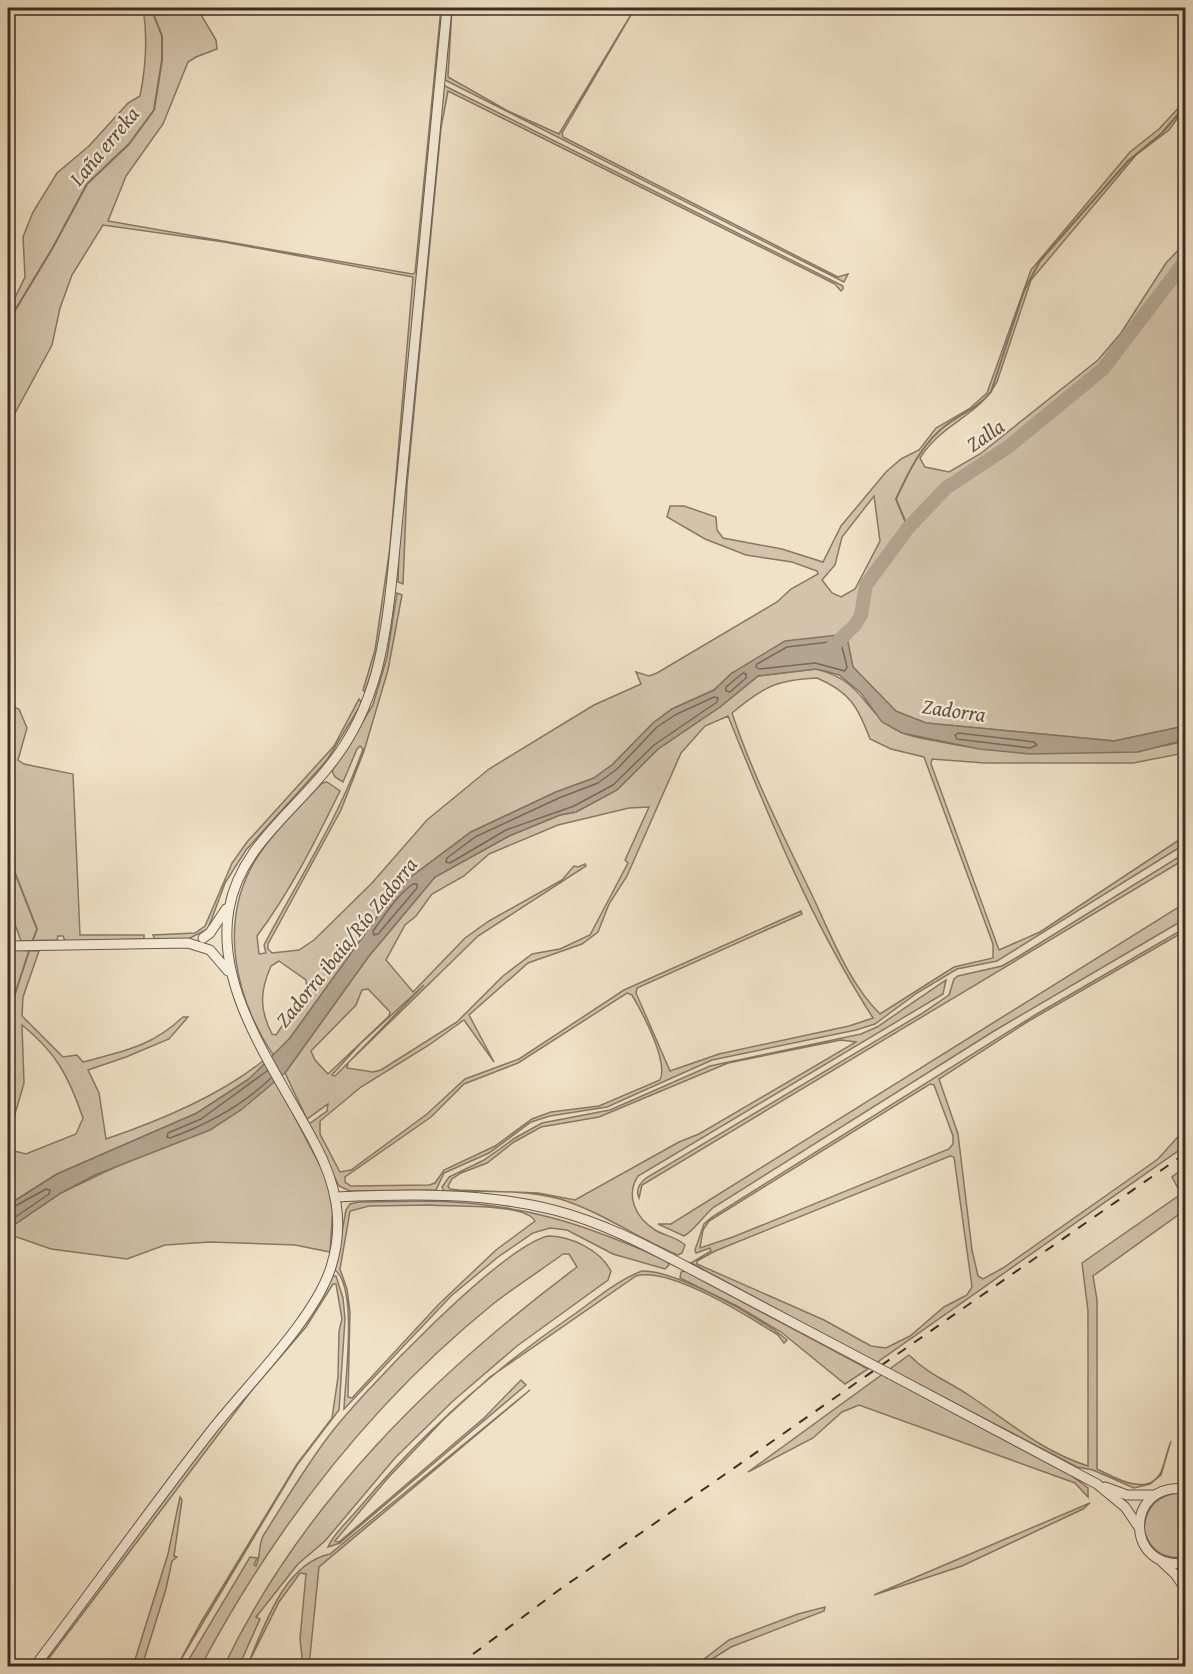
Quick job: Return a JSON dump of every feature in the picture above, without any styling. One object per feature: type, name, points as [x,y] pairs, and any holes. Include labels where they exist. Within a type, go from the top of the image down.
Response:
[{"type":"street","points":[[202,942],[216,926],[230,902],[240,872],[251,854],[331,764],[359,721],[382,660],[392,579],[447,8]]},
{"type":"street","points":[[35,1666],[210,1432],[318,1297],[334,1258],[339,1219],[336,1197],[321,1154],[249,1022],[230,973],[226,944],[230,902]]},
{"type":"street","points":[[202,942],[230,973]]},
{"type":"street","points":[[8,946],[202,942],[226,944]]},
{"type":"street","points":[[336,1197],[474,1197],[529,1204],[579,1217],[632,1239],[681,1264],[1097,1484],[1127,1495],[1154,1495],[1167,1489],[1185,1489]]},
{"type":"street","points":[[1097,1484],[1125,1508],[1138,1526]]},
{"type":"street","points":[[1154,1495],[1140,1514],[1138,1526],[1141,1539],[1148,1550],[1175,1574],[1185,1590]]},
{"type":"street","points":[[1158,1559],[1175,1564],[1185,1563]]},
{"type":"shaded area","points":[[143,8],[197,8],[216,40],[217,49],[188,62],[163,124],[126,176],[108,221],[412,274],[415,273],[441,8],[444,8],[384,618],[376,660],[365,692],[363,690],[375,650],[390,547],[413,277],[224,242],[103,225],[72,275],[60,308],[52,345],[8,426],[8,312],[25,277],[23,237],[33,212],[57,173],[89,146],[128,103],[140,96],[146,52]]},
{"type":"shaded area","points":[[450,8],[452,8],[448,77],[510,112],[559,134],[635,8],[562,133],[563,137],[838,277],[848,274],[844,282],[445,80]]},
{"type":"shaded area","points":[[443,85],[843,286],[843,289],[841,291],[835,284],[448,91],[441,128],[407,485],[403,584],[398,582],[399,549]]},
{"type":"shaded area","points":[[1185,101],[1185,108],[1169,130],[1136,155],[1031,280],[997,382],[989,394],[980,404],[939,436],[920,458],[925,467],[949,472],[980,454],[1098,360],[1121,333],[1166,263],[1185,243],[1185,726],[1114,741],[926,723],[896,712],[853,667],[847,646],[838,635],[827,638],[732,673],[714,690],[672,709],[653,723],[613,764],[594,778],[556,792],[471,832],[400,885],[290,1038],[274,1056],[249,1009],[241,983],[234,931],[238,906],[245,880],[258,856],[280,827],[322,783],[327,782],[340,791],[291,884],[257,936],[259,954],[266,953],[264,945],[330,824],[363,749],[360,746],[357,749],[343,782],[335,777],[332,771],[373,705],[387,657],[397,593],[402,595],[388,670],[364,751],[341,810],[268,944],[268,949],[272,953],[299,950],[314,940],[372,883],[427,820],[489,769],[594,705],[641,684],[636,672],[649,676],[657,673],[777,602],[791,589],[818,574],[817,571],[792,562],[746,555],[705,539],[667,517],[670,506],[684,506],[716,517],[717,530],[723,538],[782,549],[823,562],[841,526],[886,472],[901,459],[919,450],[936,428],[969,409],[987,393],[1031,270],[1130,152],[1159,129]],"holes":[[[874,496],[880,541],[855,589],[841,597],[832,593],[822,580],[835,565],[842,537]],[[279,961],[306,980],[307,989],[276,1035],[272,1034],[265,1016],[263,992],[271,966]]]},
{"type":"shaded area","points":[[816,669],[832,674],[855,690],[888,725],[916,737],[963,746],[1005,751],[1070,752],[1150,748],[1185,740],[1185,753],[1133,763],[985,763],[932,759],[931,764],[999,950],[1040,932],[1185,836],[1185,844],[997,961],[957,969],[917,993],[875,1024],[712,1060],[607,1107],[550,1116],[531,1122],[489,1153],[444,1173],[436,1190],[350,1191],[339,1186],[309,1124],[327,1111],[328,1104],[307,1119],[285,1073],[369,956],[435,877],[509,836],[560,815],[576,812],[617,790],[658,749],[720,707],[758,676]],"holes":[[[817,678],[828,683],[845,695],[857,709],[870,739],[891,749],[924,757],[993,944],[993,958],[954,967],[880,1014],[859,988],[841,958],[769,805],[732,713],[771,686]],[[728,716],[776,832],[811,908],[873,1018],[849,1026],[719,1054],[670,1071],[636,993],[637,988],[802,914],[801,911],[624,990],[519,1059],[465,1079],[427,1114],[351,1170],[340,1172],[320,1134],[320,1121],[361,1087],[429,1045],[464,1020],[494,1062],[469,1015],[528,963],[582,944],[598,932],[609,904],[627,876],[681,753],[705,726]],[[649,807],[625,860],[628,863],[590,935],[560,949],[532,954],[503,976],[457,1022],[381,1070],[373,1072],[347,1068],[348,1063],[478,936],[586,866],[585,864],[574,866],[562,880],[489,921],[465,938],[413,992],[386,960],[405,925],[416,916],[432,894],[464,876],[489,854],[558,825],[629,808]],[[424,985],[335,1076],[332,1075],[360,1044]],[[368,989],[390,1012],[389,1016],[328,1074],[315,1060],[311,1051],[356,1005],[362,990]],[[627,993],[632,995],[648,1025],[658,1050],[662,1072],[660,1080],[599,1106],[551,1112],[532,1119],[495,1146],[444,1170],[435,1183],[351,1186],[345,1182],[345,1177],[431,1117],[464,1084],[518,1063]]]},
{"type":"shaded area","points":[[359,699],[362,703],[327,760],[246,850],[225,883],[208,929],[188,939],[155,939],[153,935],[195,933],[205,926],[232,863],[247,842],[334,746]]},
{"type":"shaded area","points":[[8,705],[19,709],[27,728],[18,760],[24,764],[73,774],[80,935],[144,935],[144,939],[65,941],[63,936],[58,936],[57,940],[21,941],[16,927],[9,926],[11,936],[8,941]]},
{"type":"shaded area","points":[[1185,853],[1185,859],[642,1185],[639,1198],[639,1187],[646,1178],[921,1014],[949,995],[954,979],[958,976],[1002,966]]},
{"type":"shaded area","points":[[1185,903],[1185,919],[994,1031],[714,1207],[684,1236],[658,1224],[671,1224]]},
{"type":"shaded area","points":[[1185,928],[1185,931],[1027,1022],[939,1079],[958,1134],[972,1250],[978,1276],[983,1279],[1003,1268],[1158,1159],[1185,1129],[1185,1146],[876,1363],[691,1263],[711,1251],[710,1248],[696,1253],[695,1250],[704,1224],[712,1217],[1035,1015]],"holes":[[[930,1084],[934,1085],[953,1136],[953,1144],[949,1149],[733,1237],[700,1248],[703,1230],[709,1221]],[[950,1156],[954,1157],[972,1287],[967,1295],[944,1307],[910,1336],[886,1348],[871,1346],[824,1320],[697,1264],[697,1261],[715,1251]]]},
{"type":"shaded area","points":[[8,950],[39,951],[23,997],[22,1016],[63,1057],[77,1055],[83,1062],[124,1051],[148,1042],[183,1017],[188,1017],[169,1039],[88,1070],[99,1093],[106,1139],[188,1106],[228,1085],[264,1060],[267,1063],[249,1079],[197,1113],[57,1174],[8,1205]],"holes":[[[22,1025],[34,1035],[60,1066],[83,1118],[76,1134],[26,1154],[14,1151],[11,1128],[24,1083]]]},
{"type":"shaded area","points":[[946,980],[943,994],[638,1176],[632,1191],[634,1206],[648,1225],[685,1245],[682,1253],[678,1255],[575,1204],[546,1196],[503,1192],[538,1193],[575,1200],[679,1142],[699,1134],[856,1042],[841,1040],[728,1063],[599,1117],[541,1127],[514,1142],[487,1163],[461,1173],[452,1179],[448,1186],[450,1189],[459,1190],[502,1192],[444,1191],[442,1187],[449,1177],[484,1160],[515,1138],[542,1123],[610,1110],[710,1066],[861,1034],[877,1027]]},
{"type":"shaded area","points":[[276,1081],[329,1183],[333,1205],[330,1252],[295,1245],[210,1242],[165,1245],[127,1259],[51,1249],[8,1234],[8,1229],[61,1193],[132,1159]]},
{"type":"shaded area","points":[[1185,1167],[1185,1210],[1093,1276],[1097,1300],[1097,1469],[1139,1485],[1155,1480],[1150,1484],[1134,1488],[1093,1470],[1077,1467],[893,1371],[886,1377],[1065,1471],[1088,1488],[1088,1497],[1075,1483],[859,1405],[842,1412],[813,1438],[748,1472],[909,1355],[931,1373],[970,1396],[1041,1444],[1088,1466],[1088,1311],[1082,1263],[1181,1194],[1172,1177]]},
{"type":"shaded area","points":[[433,1201],[497,1206],[554,1218],[609,1236],[668,1261],[669,1265],[665,1269],[613,1254],[567,1230],[550,1228],[533,1233],[498,1257],[451,1296],[344,1409],[348,1357],[348,1314],[342,1280],[335,1270],[346,1210],[350,1204]],"holes":[[[369,1206],[487,1207],[518,1211],[529,1215],[535,1221],[496,1250],[439,1304],[352,1398],[348,1397],[350,1312],[347,1289],[340,1269],[350,1211]]]},
{"type":"shaded area","points":[[548,1236],[575,1242],[592,1251],[606,1263],[611,1271],[608,1280],[517,1346],[453,1401],[395,1458],[325,1541],[298,1564],[256,1617],[260,1619],[239,1666],[224,1666],[256,1606],[292,1550],[332,1496],[423,1397],[524,1308],[577,1267],[569,1254],[563,1254],[502,1297],[448,1342],[366,1426],[293,1517],[260,1566],[201,1666],[185,1666],[250,1557],[257,1558],[254,1565],[256,1566],[263,1536],[311,1461],[345,1416],[399,1357],[466,1293],[526,1246]]},
{"type":"shaded area","points":[[642,1271],[675,1278],[718,1297],[787,1340],[784,1343],[778,1335],[748,1316],[688,1285],[668,1278],[650,1275],[636,1276],[497,1372],[608,1290]]},
{"type":"shaded area","points":[[685,1271],[868,1369],[845,1384],[781,1332],[737,1306],[680,1278],[681,1272]]},
{"type":"shaded area","points":[[332,1276],[336,1276],[343,1298],[345,1319],[339,1410],[297,1465],[177,1666],[201,1622],[297,1464],[332,1418],[338,1377],[339,1331],[342,1319],[336,1284],[333,1284],[306,1327],[252,1390],[43,1666],[40,1666],[212,1436],[313,1311]]},
{"type":"shaded area","points":[[521,1380],[526,1385],[340,1543],[328,1547],[342,1527],[383,1480],[434,1428],[476,1390],[444,1419],[387,1479],[335,1541],[339,1542],[484,1418]]},
{"type":"shaded area","points":[[530,1390],[319,1567],[309,1666],[303,1666],[300,1639],[306,1574],[300,1573],[279,1602],[247,1666],[268,1616],[288,1584],[300,1570],[314,1560],[330,1554]]},
{"type":"shaded area","points":[[1171,1441],[1161,1475],[1155,1480],[1161,1472]]},
{"type":"shaded area","points":[[1177,1493],[1185,1495],[1185,1557],[1177,1558],[1164,1555],[1154,1549],[1144,1530],[1149,1509],[1153,1504],[1163,1497]]},
{"type":"shaded area","points":[[180,1497],[182,1500],[174,1556],[177,1557],[172,1561],[166,1589],[142,1666],[133,1666],[168,1554]]},
{"type":"shaded area","points":[[1090,1503],[1083,1509],[962,1566],[874,1595]]},
{"type":"shaded area","points":[[825,1607],[824,1611],[731,1647],[701,1666],[695,1666],[729,1640],[798,1614]]},
{"type":"water","points":[[838,635],[847,637],[853,667],[896,711],[926,723],[1114,741],[1185,726],[1185,740],[1138,752],[1030,754],[979,749],[902,733],[882,722],[861,693],[839,675],[816,669],[758,676],[720,707],[658,749],[617,790],[576,812],[560,815],[509,836],[435,877],[369,956],[285,1073],[241,1110],[210,1130],[95,1175],[61,1193],[8,1229],[8,1205],[57,1174],[197,1113],[249,1079],[290,1038],[400,885],[471,832],[556,792],[594,778],[613,764],[653,723],[672,709],[714,690],[732,673],[785,641]]},
{"type":"waterway","name":"Laña erreka","points":[[8,322],[52,249],[87,184],[129,144],[154,110],[162,60],[162,36],[151,8]]},
{"type":"waterway","points":[[908,528],[896,499],[906,478],[924,448],[940,430],[981,402],[991,392],[1024,291],[1040,261],[1128,161],[1162,133],[1186,105]]},
{"type":"waterway","name":"Zalla","points":[[832,647],[855,625],[861,615],[866,585],[908,528],[946,488],[1008,447],[1103,369],[1186,260]]},
{"type":"waterway","name":"Laña erreka","points":[[8,855],[37,929],[32,942]]},
{"type":"waterway","name":"Laña erreka","points":[[8,1121],[13,1087],[14,997],[30,948]]},
{"type":"railway","points":[[457,1666],[559,1590],[1186,1153]]},
{"type":"water label","name":"Zadorra","points":[[954,710]]},
{"type":"water label","name":"Zadorra ibaia/Río Zadorra","points":[[346,942]]}]
